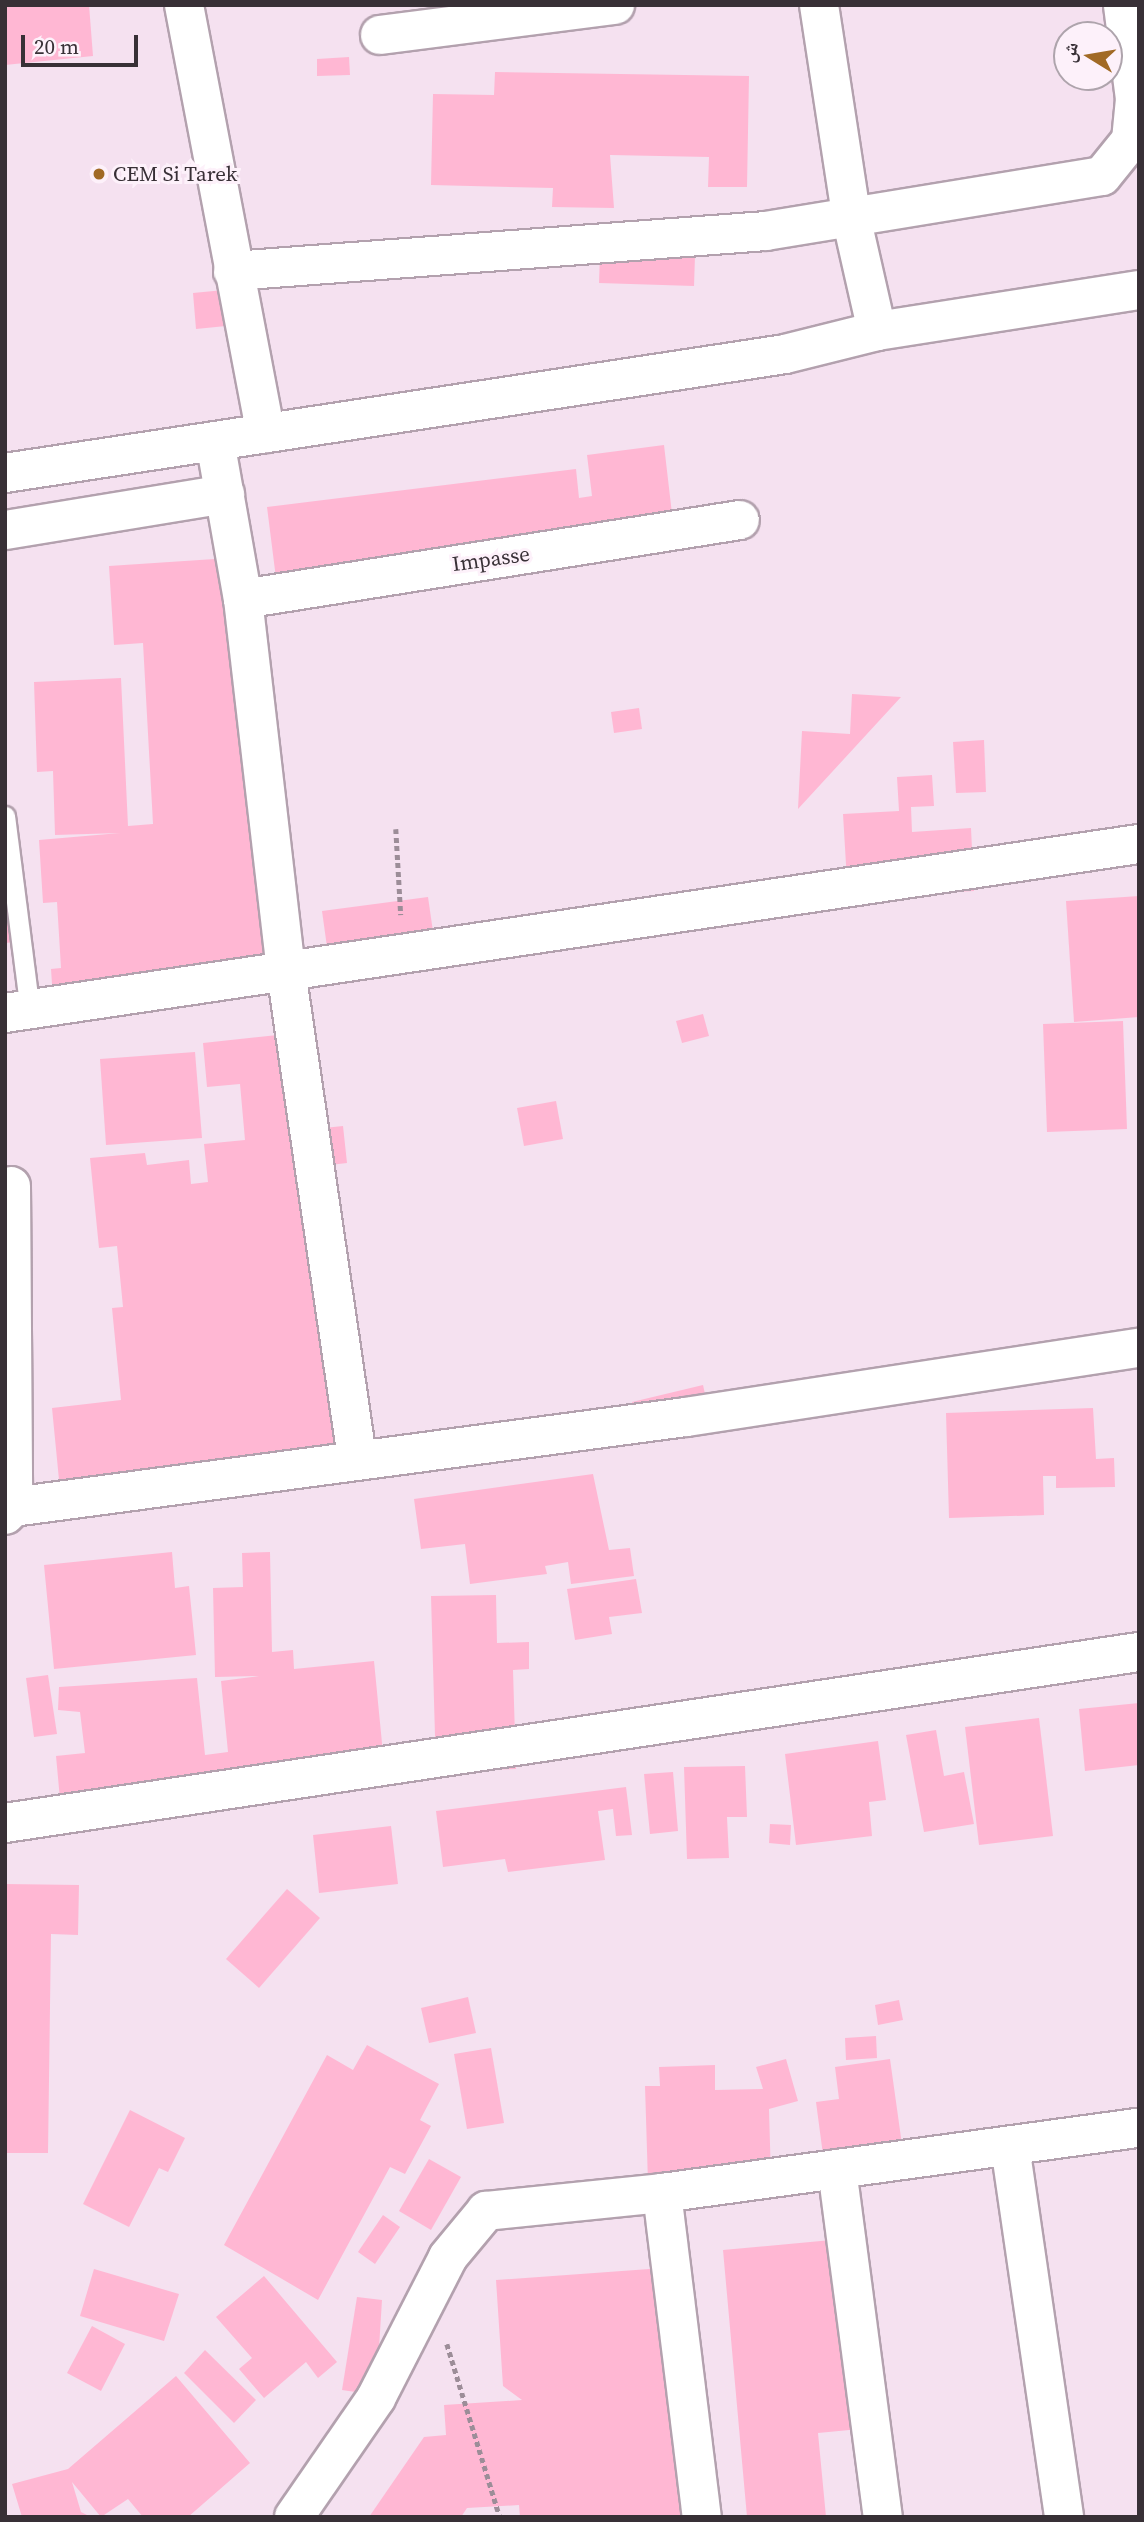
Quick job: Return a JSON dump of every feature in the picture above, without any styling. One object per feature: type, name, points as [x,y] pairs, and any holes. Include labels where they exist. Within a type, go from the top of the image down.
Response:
[{"type":"street","points":[[184,5],[266,433]]},
{"type":"street","points":[[380,35],[615,5]]},
{"type":"street","points":[[819,5],[852,220],[877,331]]},
{"type":"street","points":[[233,271],[559,250],[852,220],[1102,176],[1131,140],[1135,99],[1123,5]]},
{"type":"street","points":[[5,473],[786,354],[877,331],[1139,290]]},
{"type":"street","points":[[215,441],[243,599],[286,971],[357,1459]]},
{"type":"street","points":[[5,530],[225,494]]},
{"type":"street","name":"Impasse","points":[[243,599],[740,520]]},
{"type":"street","points":[[18,1012],[1139,844]]},
{"type":"street","points":[[11,1186],[9,1511],[1139,1349]]},
{"type":"street","points":[[5,1823],[1139,1652]]},
{"type":"street","points":[[294,2517],[376,2398],[430,2286],[486,2211],[662,2193],[1139,2128]]},
{"type":"street","points":[[1010,2146],[1064,2517]]},
{"type":"street","points":[[837,2169],[883,2517]]},
{"type":"street","points":[[662,2193],[702,2517]]},
{"type":"lane","points":[[5,816],[18,1012]]},
{"type":"path","points":[[396,829],[404,954]]},
{"type":"path","points":[[430,2286],[500,2517]]},
{"type":"building","points":[[5,5],[89,5],[93,56],[5,65]]},
{"type":"building","points":[[349,57],[350,75],[317,76],[317,59]]},
{"type":"building","points":[[495,72],[749,76],[747,187],[708,187],[709,157],[610,155],[614,208],[552,207],[553,188],[431,185],[433,94],[494,95]]},
{"type":"building","points":[[600,254],[695,256],[694,286],[599,283]]},
{"type":"building","points":[[224,290],[226,326],[196,329],[193,293]]},
{"type":"building","points":[[664,445],[676,548],[368,598],[348,575],[351,601],[280,610],[267,507],[576,469],[579,498],[592,496],[587,455]]},
{"type":"building","points":[[245,557],[271,985],[53,999],[51,969],[61,968],[57,902],[43,903],[39,840],[120,833],[55,835],[53,771],[37,772],[34,682],[121,678],[128,826],[153,824],[143,643],[114,645],[109,566]]},
{"type":"building","points":[[852,694],[901,697],[798,809],[802,731],[850,734]]},
{"type":"building","points":[[639,708],[642,729],[614,733],[611,712]]},
{"type":"building","points":[[984,740],[986,792],[956,793],[953,742]]},
{"type":"building","points":[[932,775],[934,806],[911,807],[912,832],[971,828],[974,891],[848,898],[843,814],[899,811],[897,777]]},
{"type":"building","points":[[5,857],[16,942],[5,943]]},
{"type":"building","points":[[1139,896],[1139,1017],[1074,1022],[1066,901]]},
{"type":"building","points":[[428,897],[438,966],[332,983],[322,911]]},
{"type":"building","points":[[703,1014],[709,1036],[682,1043],[676,1021]]},
{"type":"building","points":[[1123,1021],[1127,1129],[1047,1132],[1043,1024]]},
{"type":"building","points":[[287,1034],[296,1131],[343,1126],[347,1163],[313,1167],[341,1462],[60,1490],[52,1408],[121,1400],[112,1308],[123,1307],[117,1246],[99,1248],[90,1158],[145,1153],[147,1165],[189,1160],[191,1184],[208,1182],[204,1144],[245,1140],[240,1084],[207,1087],[203,1043]]},
{"type":"building","points":[[195,1052],[202,1138],[106,1145],[100,1059]]},
{"type":"building","points":[[556,1101],[563,1139],[524,1146],[517,1108]]},
{"type":"building","points":[[703,1385],[710,1417],[639,1435],[632,1402]]},
{"type":"building","points":[[1093,1408],[1096,1459],[1114,1458],[1115,1487],[1056,1488],[1056,1476],[1043,1476],[1044,1515],[949,1518],[946,1413]]},
{"type":"building","points":[[593,1474],[609,1550],[630,1548],[634,1576],[571,1584],[568,1562],[545,1566],[547,1574],[470,1584],[465,1544],[421,1549],[414,1499]]},
{"type":"building","points":[[172,1552],[175,1588],[189,1586],[196,1655],[54,1669],[44,1565]]},
{"type":"building","points":[[270,1552],[272,1652],[293,1650],[294,1669],[374,1661],[385,1774],[61,1810],[56,1756],[85,1753],[80,1712],[58,1710],[59,1687],[197,1678],[205,1755],[228,1752],[221,1681],[259,1676],[215,1677],[213,1588],[243,1587],[242,1553]]},
{"type":"building","points":[[636,1579],[642,1613],[609,1617],[612,1634],[575,1640],[567,1589]]},
{"type":"building","points":[[496,1595],[497,1643],[529,1642],[529,1669],[513,1670],[516,1769],[436,1771],[431,1596]]},
{"type":"building","points":[[48,1675],[57,1734],[34,1737],[26,1678]]},
{"type":"building","points":[[1139,1703],[1139,1765],[1085,1771],[1079,1709]]},
{"type":"building","points":[[1039,1718],[1053,1836],[979,1845],[965,1727]]},
{"type":"building","points":[[936,1730],[944,1776],[964,1772],[974,1824],[924,1832],[906,1735]]},
{"type":"building","points":[[878,1741],[886,1800],[869,1802],[872,1836],[796,1845],[785,1754]]},
{"type":"building","points":[[745,1766],[747,1817],[727,1817],[729,1858],[687,1859],[684,1767]]},
{"type":"building","points":[[673,1772],[678,1831],[650,1834],[644,1774]]},
{"type":"building","points":[[626,1787],[632,1835],[616,1836],[613,1809],[598,1811],[605,1860],[508,1872],[505,1859],[443,1867],[436,1811]]},
{"type":"building","points":[[770,1824],[791,1825],[790,1845],[769,1843]]},
{"type":"building","points":[[391,1826],[398,1884],[319,1893],[313,1835]]},
{"type":"building","points":[[5,1884],[79,1885],[78,1935],[51,1934],[48,2153],[5,2153]]},
{"type":"building","points":[[287,1889],[320,1918],[259,1988],[226,1959]]},
{"type":"building","points":[[468,1997],[476,2033],[429,2043],[421,2008]]},
{"type":"building","points":[[899,2000],[903,2020],[878,2025],[875,2005]]},
{"type":"building","points":[[876,2036],[877,2058],[846,2060],[845,2038]]},
{"type":"building","points":[[367,2045],[439,2084],[420,2120],[431,2126],[405,2174],[390,2167],[318,2300],[224,2245],[327,2055],[353,2070]]},
{"type":"building","points":[[491,2048],[504,2123],[467,2129],[454,2054]]},
{"type":"building","points":[[786,2059],[798,2101],[769,2109],[771,2179],[648,2183],[645,2086],[660,2086],[659,2067],[715,2065],[715,2090],[763,2089],[756,2067]]},
{"type":"building","points":[[890,2059],[904,2159],[825,2170],[816,2102],[839,2099],[835,2067]]},
{"type":"building","points":[[130,2110],[185,2138],[168,2172],[159,2168],[129,2227],[83,2204]]},
{"type":"building","points":[[429,2159],[461,2177],[431,2230],[399,2211]]},
{"type":"building","points":[[383,2215],[400,2227],[375,2264],[358,2252]]},
{"type":"building","points":[[853,2238],[870,2428],[818,2433],[826,2517],[747,2517],[723,2250]]},
{"type":"building","points":[[677,2267],[697,2517],[520,2517],[519,2505],[467,2508],[461,2517],[369,2517],[424,2437],[446,2435],[444,2405],[522,2400],[503,2386],[496,2280]]},
{"type":"building","points":[[94,2269],[179,2294],[164,2341],[80,2316]]},
{"type":"building","points":[[264,2276],[337,2362],[318,2378],[306,2362],[264,2398],[239,2369],[252,2358],[216,2317]]},
{"type":"building","points":[[357,2297],[382,2300],[376,2395],[342,2390]]},
{"type":"building","points":[[92,2326],[125,2344],[101,2391],[67,2373]]},
{"type":"building","points":[[205,2350],[256,2400],[234,2423],[184,2373]]},
{"type":"building","points":[[176,2376],[250,2463],[188,2517],[143,2517],[128,2499],[101,2517],[72,2482],[81,2512],[91,2517],[22,2517],[12,2484],[68,2469]]},
{"type":"place","name":"CEM Si Tarek","points":[[99,174]]}]
